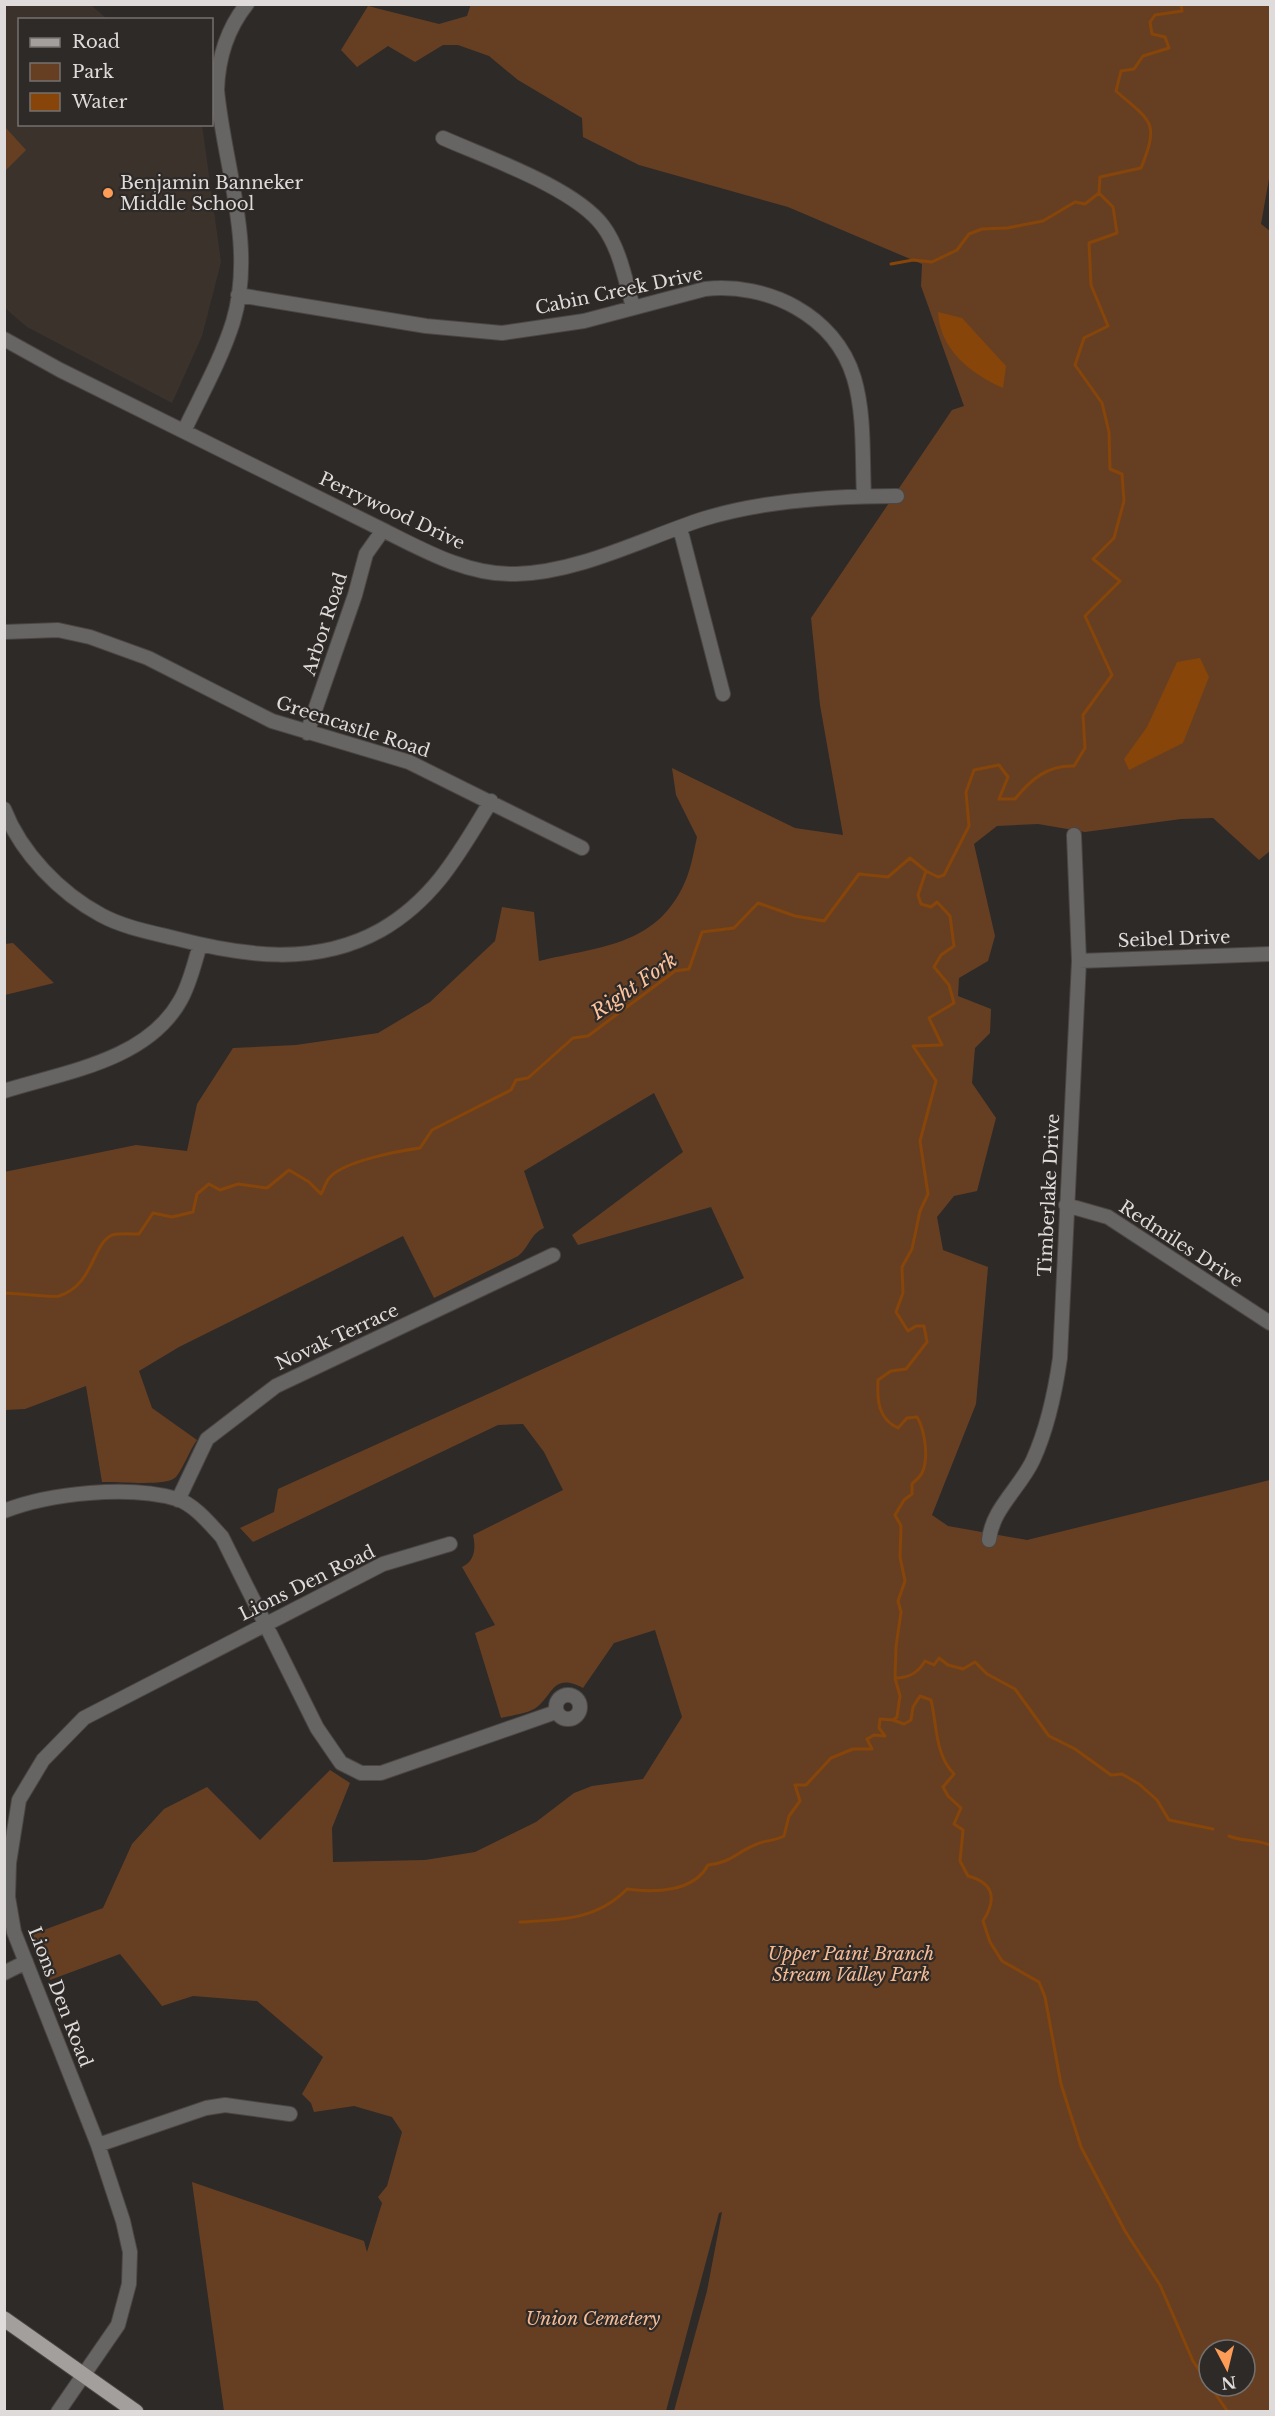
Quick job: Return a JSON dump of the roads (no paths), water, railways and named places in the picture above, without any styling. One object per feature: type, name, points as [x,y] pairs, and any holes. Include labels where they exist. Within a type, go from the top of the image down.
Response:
[{"type":"main road","points":[[4,2319],[136,2412]]},
{"type":"street","points":[[184,430],[223,350],[234,320],[238,295],[241,261],[240,232],[217,90],[218,71],[225,41],[248,4]]},
{"type":"street","points":[[443,138],[568,195],[589,210],[603,227],[618,254],[633,307]]},
{"type":"street","name":"Cabin Creek Drive","points":[[238,295],[426,326],[502,333],[584,321],[633,307],[724,287],[763,292],[798,308],[831,335],[854,379],[860,407],[864,496]]},
{"type":"street","name":"Perrywood Drive","points":[[4,339],[60,370],[436,556],[488,572],[516,574],[566,567],[680,528],[760,505],[864,496],[897,496]]},
{"type":"street","points":[[680,528],[723,694]]},
{"type":"street","name":"Arbor Road","points":[[307,733],[355,595],[366,554],[383,530]]},
{"type":"street","name":"Greencastle Road","points":[[4,632],[58,630],[90,637],[148,658],[272,721],[409,762],[582,848]]},
{"type":"street","points":[[4,809],[25,847],[56,882],[76,899],[102,915],[139,930],[238,954],[275,955],[317,952],[354,942],[381,929],[415,906],[448,873],[491,801]]},
{"type":"street","name":"Timberlake Drive","points":[[989,1540],[991,1524],[1032,1462],[1050,1417],[1060,1358],[1079,961],[1074,835]]},
{"type":"street","points":[[4,1091],[121,1054],[152,1035],[179,1002],[200,945]]},
{"type":"street","name":"Seibel Drive","points":[[1079,961],[1270,954]]},
{"type":"street","name":"Redmiles Drive","points":[[1066,1205],[1108,1217],[1270,1323]]},
{"type":"street","name":"Novak Terrace","points":[[178,1500],[207,1439],[276,1386],[553,1256]]},
{"type":"street","points":[[4,1511],[20,1505],[115,1492],[178,1500],[203,1517],[222,1537],[317,1728],[341,1763],[361,1773],[381,1773],[556,1712]]},
{"type":"street","name":"Lions Den Road","points":[[58,2412],[118,2325],[129,2284],[130,2252],[123,2221],[98,2145],[15,1932],[8,1897],[9,1863],[19,1800],[43,1760],[84,1718],[383,1564],[450,1544]]},
{"type":"street","points":[[4,1973],[26,1962]]},
{"type":"street","points":[[98,2145],[206,2108],[225,2105],[290,2114]]},
{"type":"water","points":[[938,312],[962,318],[1006,366],[1003,388],[980,376],[959,359],[945,338]]},
{"type":"water","points":[[1200,658],[1209,677],[1183,743],[1129,770],[1124,759],[1147,727],[1177,662]]},
{"type":"waterway","name":"Right Fork","points":[[4,1293],[59,1296],[71,1291],[86,1274],[105,1240],[115,1234],[139,1234],[153,1213],[172,1217],[193,1212],[197,1194],[209,1184],[220,1190],[238,1184],[267,1188],[289,1170],[309,1182],[321,1194],[330,1177],[347,1166],[420,1148],[432,1130],[511,1090],[516,1080],[528,1078],[573,1038],[588,1036],[675,971],[689,969],[702,932],[734,928],[758,903],[795,916],[824,921],[859,874],[888,877],[910,858],[926,871],[938,877],[944,875],[969,826],[966,792],[974,770],[999,765],[1008,777],[999,799],[1015,799],[1027,785],[1048,771],[1074,766],[1085,748],[1083,715],[1112,675],[1085,616],[1120,581],[1093,559],[1114,538],[1124,501],[1122,474],[1110,469],[1109,432],[1102,403],[1075,365],[1084,338],[1108,326],[1091,285],[1089,243],[1117,233],[1113,207],[1099,193],[1100,177],[1141,168],[1150,140],[1149,124],[1116,91],[1121,71],[1134,69],[1143,56],[1169,48],[1165,37],[1152,34],[1150,22],[1155,15],[1182,11],[1181,4]]},
{"type":"waterway","points":[[891,264],[913,260],[932,262],[957,250],[969,234],[982,229],[1007,228],[1043,221],[1075,202],[1085,204],[1099,193]]},
{"type":"waterway","points":[[520,1922],[564,1919],[591,1913],[627,1889],[649,1891],[683,1886],[702,1874],[708,1865],[723,1862],[757,1844],[784,1836],[789,1816],[800,1801],[795,1785],[806,1785],[831,1758],[853,1749],[872,1749],[867,1739],[874,1735],[885,1736],[879,1728],[880,1719],[893,1720],[897,1717],[900,1696],[895,1678],[896,1647],[901,1612],[898,1601],[905,1581],[900,1557],[901,1526],[895,1515],[904,1500],[912,1494],[912,1484],[921,1474],[926,1453],[922,1429],[917,1417],[907,1418],[898,1428],[886,1420],[880,1408],[878,1380],[891,1371],[906,1369],[927,1342],[924,1326],[916,1326],[908,1331],[896,1312],[903,1293],[902,1267],[912,1249],[920,1211],[928,1194],[920,1141],[936,1081],[913,1046],[942,1045],[929,1018],[954,1003],[949,985],[934,967],[941,955],[954,946],[950,916],[937,902],[931,907],[921,904],[918,895],[926,871]]},
{"type":"waterway","points":[[895,1678],[913,1674],[925,1661],[934,1665],[939,1658],[948,1665],[963,1669],[975,1662],[987,1674],[1015,1689],[1049,1736],[1075,1749],[1111,1775],[1122,1774],[1139,1784],[1157,1800],[1169,1820],[1213,1829]]},
{"type":"waterway","points":[[893,1720],[904,1724],[911,1720],[913,1707],[920,1696],[931,1700],[940,1749],[954,1774],[943,1787],[948,1796],[961,1808],[954,1824],[963,1830],[960,1861],[968,1876],[983,1883],[990,1893],[990,1906],[983,1921],[990,1942],[1002,1961],[1039,1982],[1045,1997],[1061,2084],[1081,2147],[1125,2231],[1160,2285],[1197,2367]]},
{"type":"waterway","points":[[1229,1836],[1270,1845]]},
{"type":"waterway","points":[[1218,2398],[1228,2412]]},
{"type":"place","name":"Benjamin Banneker Middle School","points":[[108,193]]},
{"type":"park label","name":"Upper Paint Branch Stream Valley Park","points":[[851,1964]]},
{"type":"park label","name":"Union Cemetery","points":[[593,2319]]}]
